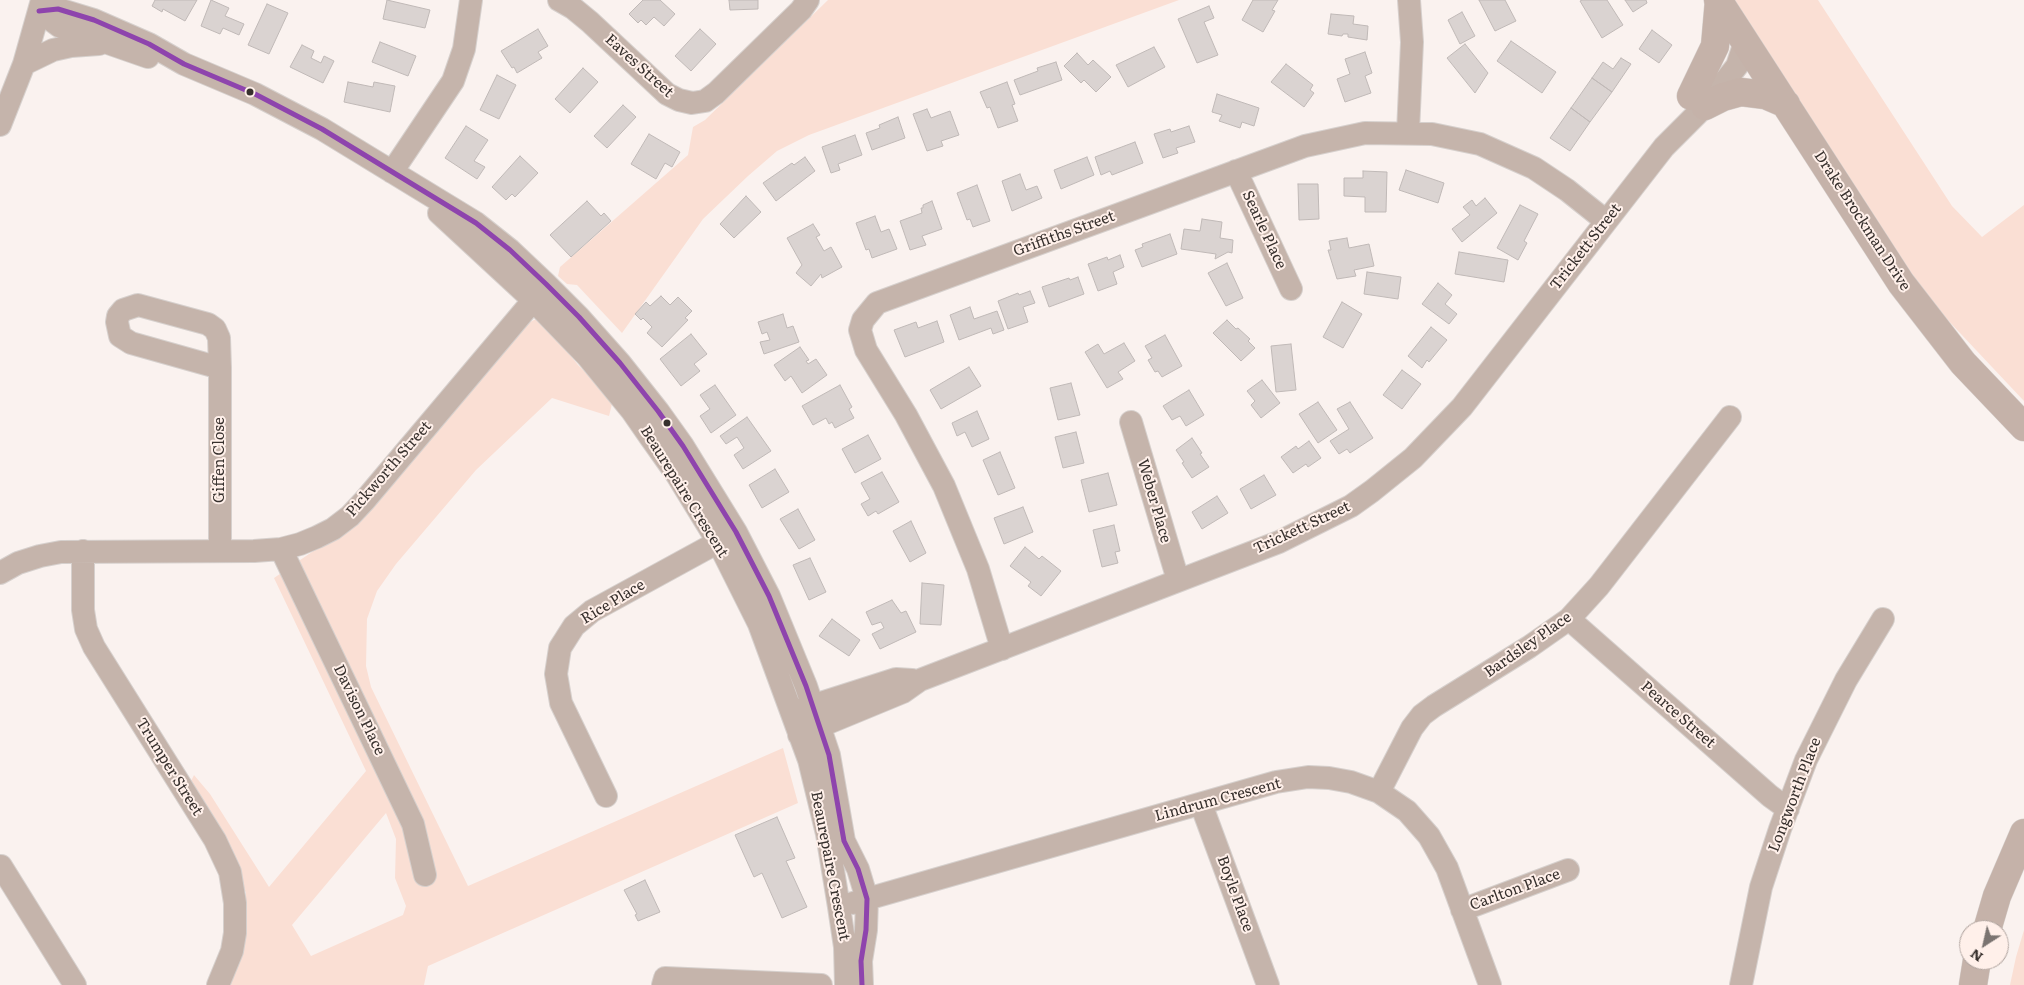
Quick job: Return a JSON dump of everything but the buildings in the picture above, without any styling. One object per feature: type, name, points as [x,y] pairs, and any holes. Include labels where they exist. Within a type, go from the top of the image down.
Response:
[{"type":"main road","name":"Drake Brockman Drive","points":[[1719,0],[1901,283],[1963,363],[2024,427]]},
{"type":"main road","points":[[1719,0],[1715,46],[1698,101],[1741,92],[1765,95],[1786,104]]},
{"type":"main road","points":[[1990,920],[2024,833]]},
{"type":"main road","points":[[1972,985],[1975,970]]},
{"type":"street","points":[[74,0],[94,20]]},
{"type":"street","points":[[392,172],[453,81],[464,49],[471,0]]},
{"type":"street","name":"Eaves Street","points":[[559,0],[573,8],[590,22],[667,94],[679,100],[692,103],[705,101],[716,92],[801,10],[808,0]]},
{"type":"street","points":[[1408,132],[1412,42],[1409,0]]},
{"type":"street","points":[[0,125],[24,64],[40,5]]},
{"type":"street","name":"Beaurepaire Crescent","points":[[40,5],[94,20],[149,44],[184,64],[255,94],[314,125],[476,223],[510,250],[540,292],[595,350],[632,411],[672,467],[727,537],[759,624],[802,709],[820,728],[829,755],[844,841],[858,869],[867,899],[866,930],[861,961],[862,985]]},
{"type":"street","name":"Beaurepaire Crescent","points":[[40,5],[59,26],[140,56],[184,64]]},
{"type":"street","name":"Trickett Street","points":[[799,735],[820,728],[903,692],[920,680],[1279,542],[1351,506],[1372,492],[1413,458],[1462,407],[1698,101],[1737,66],[1745,42]]},
{"type":"street","points":[[24,64],[53,50],[72,46],[106,44]]},
{"type":"street","name":"Griffiths Street","points":[[1002,648],[978,569],[944,486],[911,424],[866,350],[860,330],[863,320],[869,310],[884,299],[1306,146],[1335,138],[1365,133],[1408,132],[1455,137],[1480,144],[1534,168],[1606,221]]},
{"type":"street","name":"Searle Place","points":[[1236,171],[1291,289]]},
{"type":"street","name":"Pickworth Street","points":[[0,573],[18,563],[61,552],[281,549],[300,544],[333,529],[350,516],[365,500],[540,292]]},
{"type":"street","name":"Giffen Close","points":[[220,368],[220,551]]},
{"type":"street","name":"Bardsley Place","points":[[1379,792],[1412,728],[1422,716],[1434,706],[1530,647],[1569,619],[1599,586],[1730,417]]},
{"type":"street","name":"Weber Place","points":[[1131,422],[1178,580]]},
{"type":"street","name":"Rice Place","points":[[606,796],[561,703],[556,674],[560,648],[574,626],[592,611],[727,537]]},
{"type":"street","name":"Davison Place","points":[[281,549],[413,824],[425,875]]},
{"type":"street","name":"Trumper Street","points":[[83,551],[83,610],[86,629],[94,647],[215,840],[230,872],[236,903],[235,933],[232,951],[218,985]]},
{"type":"street","name":"Pearce Street","points":[[1569,619],[1770,796],[1788,809]]},
{"type":"street","name":"Longworth Place","points":[[1741,985],[1761,887],[1806,760],[1846,680],[1883,619]]},
{"type":"street","name":"Trickett Street","points":[[802,709],[896,679],[920,680]]},
{"type":"street","name":"Beaurepaire Crescent","points":[[802,709],[799,735],[808,760],[827,834],[840,907],[845,947],[846,985]]},
{"type":"street","name":"Lindrum Crescent","points":[[840,907],[1276,782],[1308,777],[1329,778],[1350,782],[1379,792],[1407,811],[1429,836],[1446,868],[1490,985]]},
{"type":"street","name":"Boyle Place","points":[[1201,804],[1268,985]]},
{"type":"street","points":[[1,866],[75,985]]},
{"type":"street","name":"Carlton Place","points":[[1462,910],[1568,870]]},
{"type":"street","points":[[663,985],[665,978],[821,985]]},
{"type":"shaded area","points":[[828,0],[1179,0],[809,135],[777,151],[703,219],[622,333],[577,285],[567,284],[558,276],[560,267],[688,155],[693,127],[705,120]]},
{"type":"shaded area","points":[[1719,0],[1818,0],[1952,206],[1982,237],[2024,205],[2024,401],[1928,299]]},
{"type":"shaded area","points":[[536,319],[556,337],[578,365],[600,386],[612,404],[609,416],[552,398],[476,470],[396,564],[377,591],[367,619],[366,666],[371,687],[468,886],[783,748],[798,803],[428,966],[424,985],[225,985],[244,936],[246,892],[243,890],[191,781],[194,775],[210,794],[269,887],[366,771],[274,578],[360,519],[518,328]],"holes":[[[386,813],[396,839],[395,878],[406,906],[403,915],[311,956],[292,925]]]},
{"type":"shaded area","points":[[2024,930],[2024,985],[2010,985],[2016,957]]},
{"type":"transit line","points":[[39,11],[58,9],[94,20],[149,44],[184,64],[255,94],[322,129],[476,223],[510,250],[546,284],[579,317],[620,363],[683,446],[736,532],[769,596],[806,686],[829,755],[844,841],[858,869],[867,899],[866,930],[861,961],[862,985]]}]
